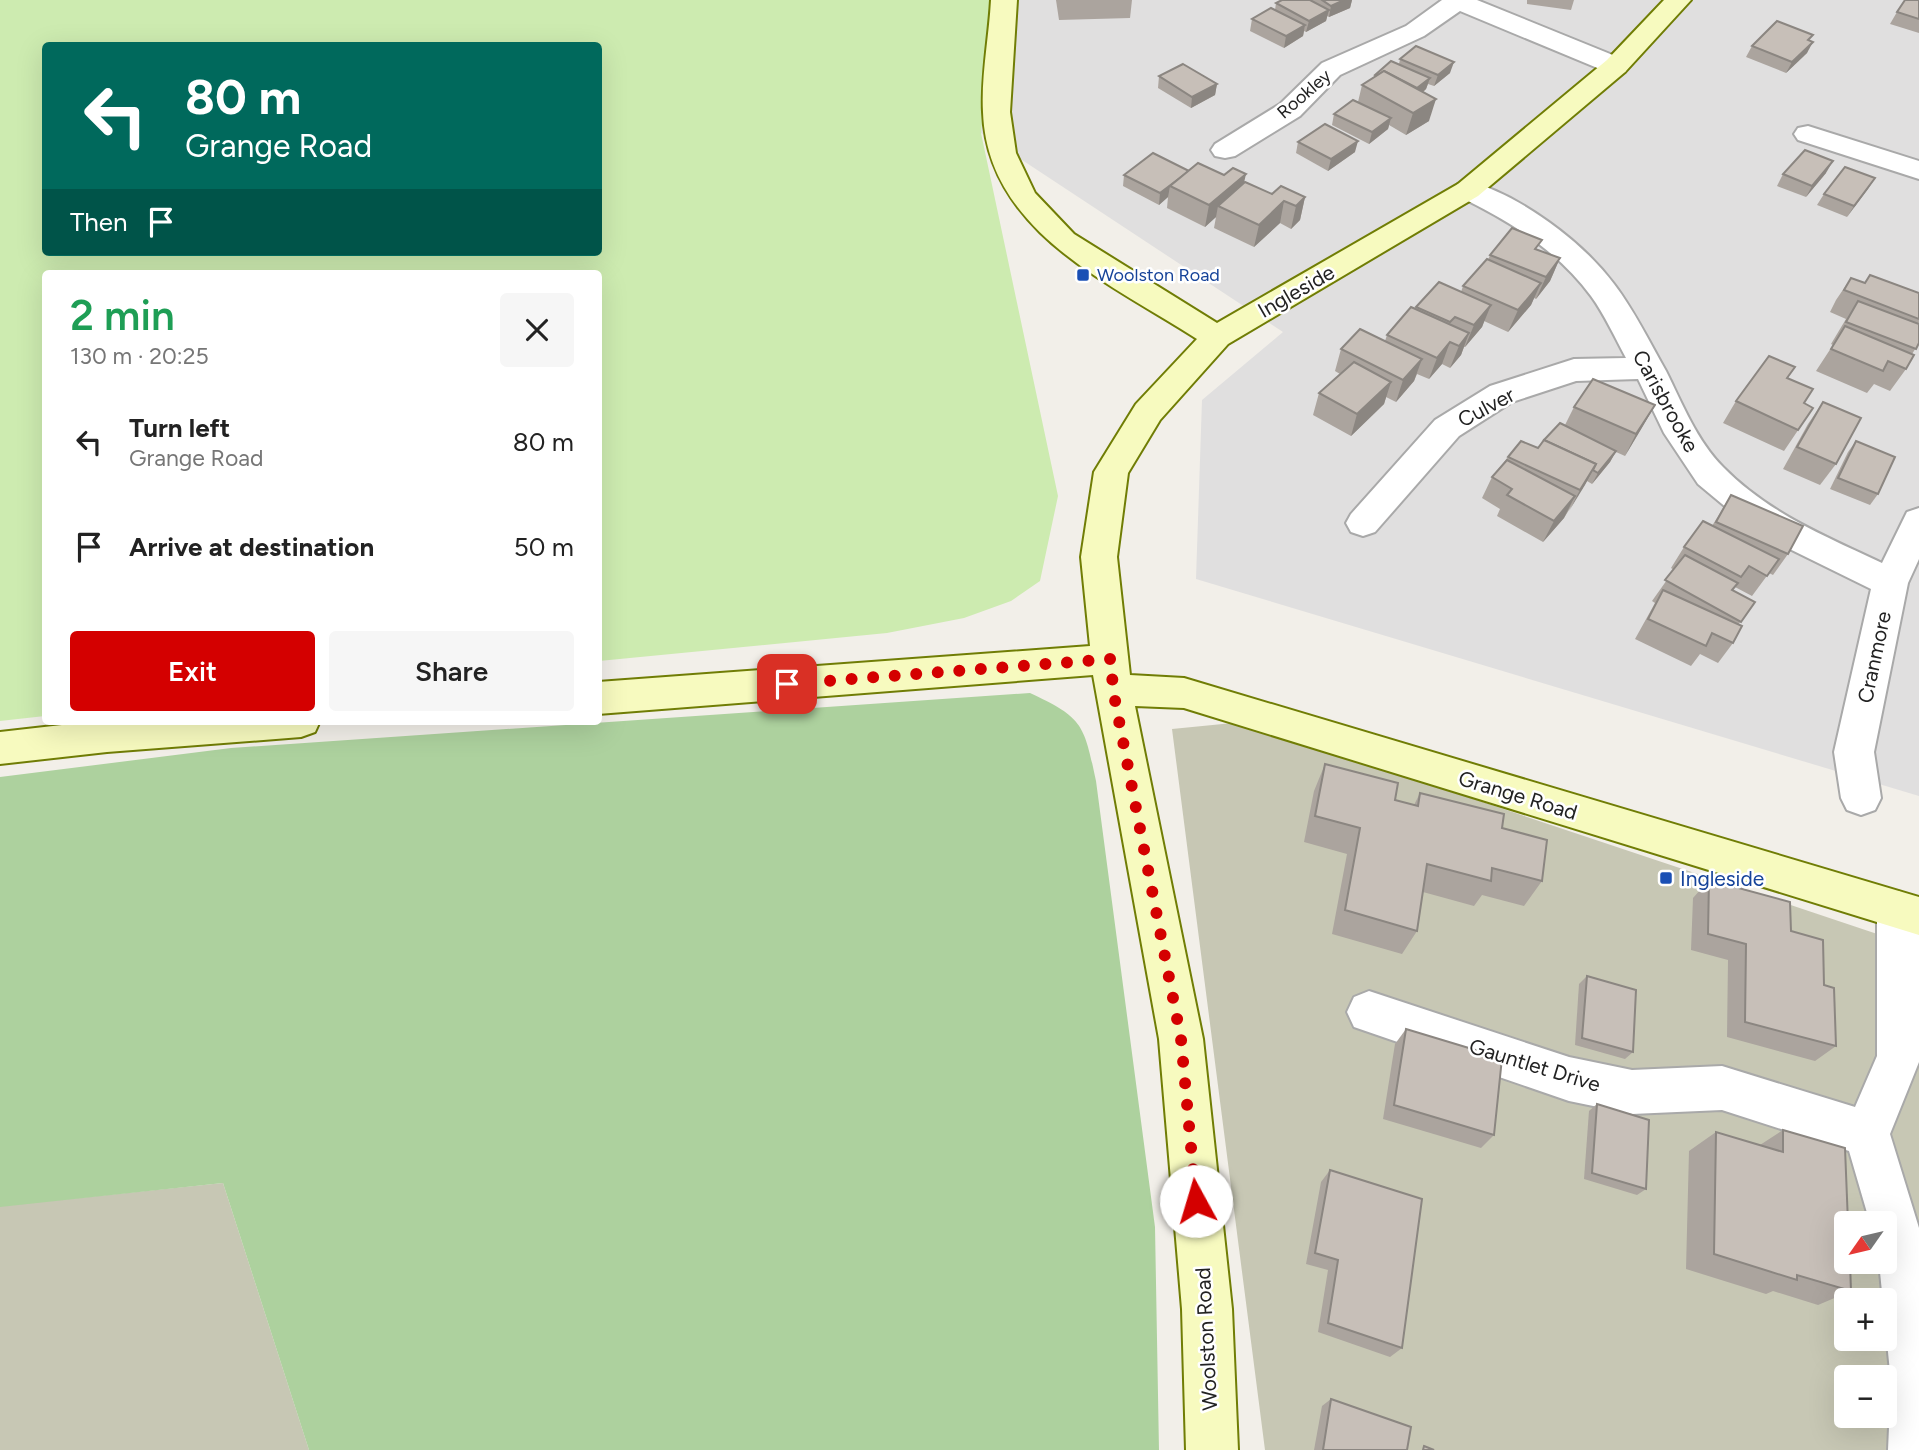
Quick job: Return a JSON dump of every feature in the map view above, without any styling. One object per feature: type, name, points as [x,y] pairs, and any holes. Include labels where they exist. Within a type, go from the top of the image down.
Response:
[{"type":"street","points":[[1004,0],[996,112],[1002,153],[1022,197],[1064,241],[1217,337]]},
{"type":"street","name":"Rookley","points":[[1225,150],[1290,110],[1331,69],[1415,31],[1458,0],[1616,66]]},
{"type":"street","name":"Ingleside","points":[[1112,674],[1099,557],[1111,472],[1147,412],[1217,337],[1468,190],[1616,66],[1678,0]]},
{"type":"street","points":[[1808,134],[1919,170]]},
{"type":"street","name":"Carisbrooke","points":[[1468,190],[1510,210],[1553,239],[1603,290],[1648,368],[1681,433],[1710,475],[1769,524],[1890,583]]},
{"type":"street","name":"Culver","points":[[1363,523],[1447,428],[1501,394],[1574,370],[1648,368]]},
{"type":"street","name":"Cranmore","points":[[1861,798],[1854,752],[1890,583],[1919,521]]},
{"type":"street","name":"Grange Road","points":[[602,698],[1112,674],[1184,693],[1909,913]]},
{"type":"street","name":"Woolston Road","points":[[1112,674],[1181,1039],[1207,1309],[1212,1450]]},
{"type":"street","points":[[0,748],[107,736],[249,725]]},
{"type":"street","points":[[1909,913],[1899,1056],[1867,1134],[1903,1255],[1918,1382],[1914,1450]]},
{"type":"street","name":"Gauntlet Drive","points":[[1369,1012],[1569,1079],[1632,1092],[1722,1088],[1867,1134]]},
{"type":"shaded area","points":[[994,0],[1919,0],[1919,796],[1196,579],[1202,400],[1283,332],[981,133]]},
{"type":"shaded area","points":[[1243,722],[1919,948],[1919,1450],[1265,1450],[1172,729]]},
{"type":"shaded area","points":[[223,1183],[309,1450],[0,1450],[0,1206]]},
{"type":"green space","points":[[0,0],[994,0],[981,133],[1058,496],[1040,581],[1011,601],[964,618],[887,633],[602,661],[602,270],[42,270],[42,716],[0,721]]},
{"type":"green space","points":[[1030,693],[1061,709],[1079,725],[1088,747],[1096,781],[1155,1227],[1159,1450],[309,1450],[223,1183],[0,1207],[0,777],[231,748],[565,725],[602,725],[602,722]]},
{"type":"building","points":[[1282,0],[1310,0],[1329,10],[1309,21],[1276,3]]},
{"type":"building","points":[[1322,0],[1344,0],[1331,6]]},
{"type":"building","points":[[1905,0],[1919,0],[1919,19],[1897,12]]},
{"type":"building","points":[[1271,8],[1305,25],[1286,36],[1252,19]]},
{"type":"building","points":[[1777,21],[1813,35],[1808,40],[1813,42],[1792,62],[1752,46]]},
{"type":"building","points":[[1416,46],[1454,62],[1438,75],[1400,59]]},
{"type":"building","points":[[1391,61],[1430,78],[1417,88],[1384,71],[1375,75]]},
{"type":"building","points":[[1183,64],[1217,84],[1192,97],[1159,76]]},
{"type":"building","points":[[1384,71],[1436,99],[1413,113],[1362,85]]},
{"type":"building","points":[[1353,100],[1391,118],[1372,132],[1334,114]]},
{"type":"building","points":[[1325,124],[1358,141],[1331,159],[1298,142]]},
{"type":"building","points":[[1805,150],[1833,161],[1812,186],[1783,174]]},
{"type":"building","points":[[1153,153],[1189,171],[1160,193],[1124,175]]},
{"type":"building","points":[[1198,163],[1224,175],[1233,168],[1246,174],[1209,205],[1170,186]]},
{"type":"building","points":[[1845,167],[1875,178],[1854,206],[1824,194]]},
{"type":"building","points":[[1245,182],[1272,194],[1281,186],[1305,197],[1296,206],[1284,201],[1259,225],[1218,206]]},
{"type":"building","points":[[1512,228],[1542,240],[1535,249],[1560,258],[1546,277],[1490,255]]},
{"type":"building","points":[[1487,259],[1541,283],[1518,310],[1463,286]]},
{"type":"building","points":[[1870,275],[1919,293],[1919,319],[1844,290],[1851,278],[1865,283]]},
{"type":"building","points":[[1439,282],[1491,305],[1474,325],[1455,317],[1450,322],[1416,307]]},
{"type":"building","points":[[1858,301],[1919,324],[1919,343],[1916,349],[1846,322]]},
{"type":"building","points":[[1411,307],[1469,333],[1459,346],[1450,342],[1437,358],[1387,335]]},
{"type":"building","points":[[1845,326],[1914,355],[1906,369],[1888,361],[1883,371],[1831,349]]},
{"type":"building","points":[[1360,329],[1422,359],[1403,380],[1341,349]]},
{"type":"building","points":[[1769,356],[1795,367],[1787,378],[1813,389],[1804,403],[1813,408],[1798,430],[1736,401]]},
{"type":"building","points":[[1354,362],[1391,382],[1357,414],[1319,393]]},
{"type":"building","points":[[1593,379],[1655,405],[1636,434],[1574,407]]},
{"type":"building","points":[[1823,402],[1861,418],[1836,464],[1797,447]]},
{"type":"building","points":[[1560,423],[1616,451],[1598,473],[1593,470],[1596,464],[1544,440]]},
{"type":"building","points":[[1544,440],[1596,464],[1580,490],[1508,457],[1521,441],[1538,448]]},
{"type":"building","points":[[1856,441],[1895,457],[1878,494],[1838,478]]},
{"type":"building","points":[[1507,460],[1575,496],[1554,521],[1507,495],[1512,489],[1492,477]]},
{"type":"building","points":[[1731,495],[1803,526],[1788,554],[1716,522]]},
{"type":"building","points":[[1703,521],[1779,559],[1767,576],[1749,566],[1741,577],[1684,547]]},
{"type":"building","points":[[1685,555],[1738,583],[1732,590],[1755,602],[1741,622],[1665,580]]},
{"type":"building","points":[[1663,590],[1742,626],[1733,643],[1712,633],[1706,646],[1648,619]]},
{"type":"building","points":[[1325,764],[1398,783],[1395,800],[1418,806],[1420,793],[1504,814],[1502,828],[1547,840],[1542,881],[1492,868],[1491,881],[1427,864],[1417,931],[1345,910],[1360,828],[1315,816]]},
{"type":"building","points":[[1709,880],[1790,902],[1791,931],[1823,940],[1824,985],[1834,988],[1836,1046],[1745,1022],[1746,944],[1708,934]]},
{"type":"building","points":[[1587,976],[1636,990],[1633,1052],[1582,1038]]},
{"type":"building","points":[[1406,1029],[1502,1058],[1494,1135],[1394,1105]]},
{"type":"building","points":[[1597,1104],[1649,1120],[1646,1189],[1592,1173]]},
{"type":"building","points":[[1783,1130],[1845,1148],[1848,1211],[1834,1211],[1834,1274],[1850,1274],[1851,1288],[1841,1288],[1797,1275],[1797,1280],[1714,1254],[1716,1132],[1783,1152]]},
{"type":"building","points":[[1330,1170],[1422,1199],[1402,1348],[1328,1323],[1338,1260],[1315,1253]]},
{"type":"building","points":[[1331,1399],[1411,1427],[1407,1450],[1323,1450]]},
{"type":"place","name":"Woolston Road","points":[[1083,275]]},
{"type":"place","name":"Ingleside","points":[[1666,878]]},
{"type":"route","points":[[787,684],[1111,659],[1113,690],[1181,1039],[1196,1201]]}]
